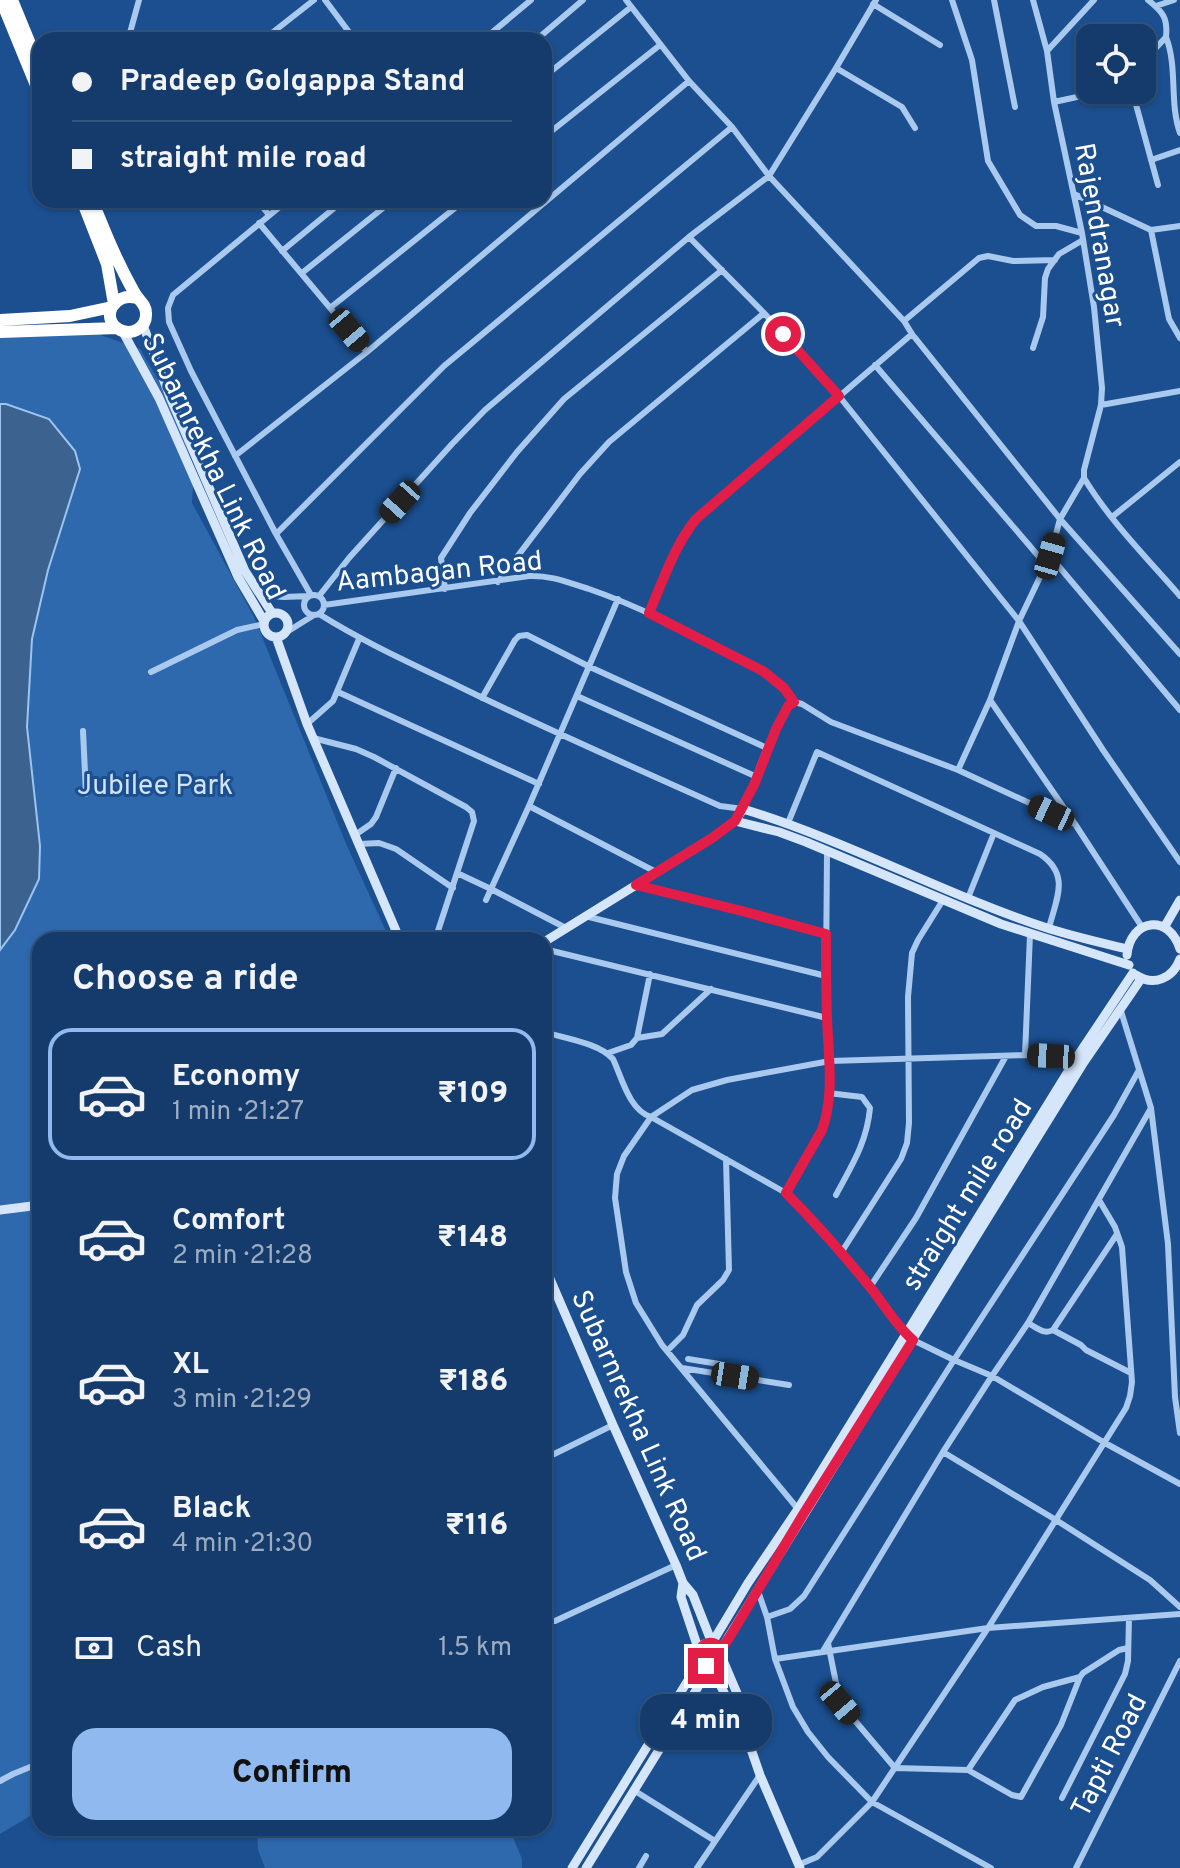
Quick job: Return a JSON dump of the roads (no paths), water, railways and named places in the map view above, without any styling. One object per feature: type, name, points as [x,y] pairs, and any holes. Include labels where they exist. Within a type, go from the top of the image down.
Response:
[{"type":"highway","points":[[1,0],[32,76]]},
{"type":"highway","points":[[12,0],[32,49]]},
{"type":"highway","points":[[85,208],[109,270],[112,322],[120,330]]},
{"type":"highway","points":[[0,332],[131,332],[143,325],[146,310],[111,248],[95,208]]},
{"type":"highway","points":[[0,320],[70,316],[113,306],[123,297],[137,298]]},
{"type":"street","points":[[130,32],[139,0]]},
{"type":"street","points":[[273,32],[314,0]]},
{"type":"street","points":[[325,0],[349,32]]},
{"type":"street","points":[[493,32],[531,0]]},
{"type":"street","points":[[545,32],[583,0]]},
{"type":"street","points":[[626,0],[769,176],[904,321],[1060,519],[1180,654]]},
{"type":"street","points":[[952,0],[972,60],[988,161],[1020,215],[1036,226],[1056,226],[1082,236]]},
{"type":"street","points":[[994,0],[1015,107]]},
{"type":"street","name":"Rajendranagar","points":[[958,770],[990,700],[1019,621],[1050,556],[1060,519],[1084,478],[1101,405],[1094,307],[1047,51],[1033,0]]},
{"type":"street","points":[[1047,51],[1094,0]]},
{"type":"street","points":[[1148,0],[1163,14],[1167,24],[1176,122],[1180,133]]},
{"type":"street","points":[[1156,6],[1174,0]]},
{"type":"street","points":[[940,45],[875,2],[769,176],[689,237],[485,410],[304,604],[309,614],[316,614],[359,639],[560,736],[720,806],[743,809],[788,823],[968,898],[1049,928],[1127,949]]},
{"type":"street","points":[[552,71],[631,7]]},
{"type":"street","points":[[1156,48],[1166,37]]},
{"type":"street","points":[[552,131],[660,45]]},
{"type":"street","points":[[836,68],[902,107],[915,128]]},
{"type":"street","points":[[552,196],[689,81]]},
{"type":"street","points":[[1054,102],[1076,97]]},
{"type":"street","points":[[1136,104],[1158,185]]},
{"type":"street","points":[[276,534],[444,366],[732,127]]},
{"type":"street","points":[[1151,160],[1180,150]]},
{"type":"street","points":[[1074,194],[1151,230],[1180,226]]},
{"type":"street","points":[[263,208],[269,215]]},
{"type":"street","points":[[278,208],[173,295],[168,308],[169,322],[235,456],[313,596]]},
{"type":"street","points":[[282,251],[334,208]]},
{"type":"street","points":[[302,273],[383,208]]},
{"type":"street","points":[[330,308],[455,208]]},
{"type":"street","points":[[235,456],[367,352],[538,208]]},
{"type":"street","points":[[259,223],[367,352]]},
{"type":"street","points":[[1151,230],[1169,319],[1180,338]]},
{"type":"street","points":[[1033,348],[1043,317],[1048,269],[1059,254],[1082,236]]},
{"type":"street","points":[[689,237],[764,313],[839,396],[1019,621],[1180,862]]},
{"type":"street","points":[[904,321],[979,258],[1055,260]]},
{"type":"street","points":[[445,589],[441,558],[470,513],[517,452],[564,399],[722,270]]},
{"type":"street","points":[[498,582],[580,474],[609,442],[764,313]]},
{"type":"street","name":"Subarnrekha Link Road","points":[[143,325],[170,397],[245,571],[272,613]]},
{"type":"street","name":"Subarnrekha Link Road","points":[[120,330],[159,398],[238,577],[266,632],[279,636]]},
{"type":"street","points":[[649,613],[686,531],[696,519],[912,334]]},
{"type":"street","points":[[875,365],[1046,565]]},
{"type":"street","points":[[1101,405],[1179,393]]},
{"type":"street","points":[[1112,517],[1180,462]]},
{"type":"street","points":[[1084,478],[1094,495],[1180,596]]},
{"type":"street","points":[[1050,556],[1180,710]]},
{"type":"street","name":"Aambagan Road","points":[[324,605],[529,576],[551,577],[618,599],[763,671],[784,688],[794,702],[831,722],[958,770],[1075,824]]},
{"type":"street","points":[[261,595],[313,596],[323,600],[324,605],[316,614],[279,636]]},
{"type":"street","points":[[486,900],[618,599]]},
{"type":"street","name":"Subarnrekha Link Road","points":[[264,623],[272,613]]},
{"type":"street","name":"Subarnrekha Link Road","points":[[272,613],[278,613],[287,620],[288,626],[279,636]]},
{"type":"street","points":[[151,672],[237,630],[264,623]]},
{"type":"street","points":[[482,698],[515,640],[527,635],[767,748]]},
{"type":"street","name":"Subarnrekha Link Road","points":[[279,636],[307,724],[397,932]]},
{"type":"street","points":[[307,724],[327,708],[338,692],[359,639]]},
{"type":"street","points":[[338,692],[539,784]]},
{"type":"street","points":[[577,696],[757,777]]},
{"type":"street","points":[[990,700],[1142,927]]},
{"type":"street","points":[[552,937],[735,821],[743,809],[767,748],[784,714],[794,702]]},
{"type":"street","points":[[83,731],[86,794]]},
{"type":"street","points":[[313,738],[356,749],[472,812],[474,821],[438,932]]},
{"type":"street","points":[[788,823],[817,752],[1049,860],[1056,868],[1060,882],[1049,928]]},
{"type":"street","points":[[357,840],[376,817],[396,768]]},
{"type":"street","points":[[529,806],[656,872]]},
{"type":"street","points":[[720,806],[735,821],[779,832],[1153,982],[1168,976],[1180,960]]},
{"type":"street","points":[[968,898],[994,833]]},
{"type":"street","points":[[357,840],[396,849],[453,888]]},
{"type":"street","points":[[786,1193],[826,1118],[830,1061],[826,976],[827,852]]},
{"type":"street","points":[[457,873],[566,928]]},
{"type":"street","points":[[636,885],[826,934]]},
{"type":"street","points":[[841,1253],[892,1175],[907,1143],[908,997],[912,953],[943,900]]},
{"type":"street","points":[[1165,926],[1180,900]]},
{"type":"street","points":[[585,916],[826,976]]},
{"type":"street","points":[[1134,972],[1127,959],[1127,949],[1132,936],[1142,927],[1155,924],[1165,926],[1180,946]]},
{"type":"street","points":[[1025,1055],[1030,934]]},
{"type":"street","points":[[552,951],[827,1018]]},
{"type":"street","name":"straight mile road","points":[[572,1868],[700,1656],[704,1644],[712,1643],[1120,1008],[1134,972]]},
{"type":"street","name":"straight mile road","points":[[721,1654],[1077,1057],[1134,972]]},
{"type":"street","points":[[608,1053],[631,1045],[637,1038],[650,974]]},
{"type":"street","points":[[1168,976],[1180,983]]},
{"type":"street","points":[[637,1038],[662,1034],[711,989]]},
{"type":"street","points":[[1120,1008],[1151,1108],[1169,1259],[1177,1360],[1175,1397],[1180,1433]]},
{"type":"street","points":[[552,1034],[608,1053],[641,1113],[786,1193],[841,1253],[909,1337],[992,1376],[1180,1484]]},
{"type":"street","points":[[798,1509],[667,1351],[636,1303],[626,1272],[615,1198],[617,1174],[624,1156],[651,1117],[692,1090],[711,1083],[830,1061],[1025,1055],[1077,1057]]},
{"type":"street","points":[[870,1287],[916,1218],[1006,1056]]},
{"type":"street","points":[[767,1617],[790,1609],[804,1596],[1114,1115],[1139,1070]]},
{"type":"street","points":[[828,1093],[862,1097],[870,1108],[862,1147],[836,1195]]},
{"type":"street","points":[[1128,1648],[1119,1650],[1080,1677],[1061,1725],[1021,1797],[968,1770],[895,1768],[840,1703],[827,1648],[943,1452],[1028,1323],[1151,1108]]},
{"type":"street","points":[[667,1351],[683,1335],[697,1305],[729,1270],[726,1159]]},
{"type":"street","points":[[711,1666],[742,1723],[760,1775],[799,1866],[817,1857],[872,1802],[988,1628],[1126,1408],[1131,1373],[1122,1247],[1099,1200]]},
{"type":"street","points":[[0,1210],[32,1206]]},
{"type":"street","points":[[1028,1323],[1043,1332],[1053,1330],[1117,1234]]},
{"type":"street","points":[[1169,1259],[1180,1256]]},
{"type":"street","name":"Subarnrekha Link Road","points":[[552,1284],[676,1565],[683,1583],[681,1597],[700,1656]]},
{"type":"street","points":[[1053,1330],[1131,1373]]},
{"type":"street","points":[[688,1359],[719,1364]]},
{"type":"street","points":[[681,1368],[789,1385]]},
{"type":"street","points":[[552,1455],[613,1425]]},
{"type":"street","points":[[943,1452],[1150,1580],[1180,1607]]},
{"type":"street","points":[[552,1622],[676,1565]]},
{"type":"street","points":[[683,1583],[693,1595],[712,1643],[717,1645],[721,1654],[742,1705],[742,1723]]},
{"type":"street","points":[[758,1591],[767,1617],[775,1659],[793,1707],[828,1757],[872,1802],[991,1868]]},
{"type":"street","points":[[775,1659],[827,1648],[988,1628],[1180,1614]]},
{"type":"street","points":[[1062,1798],[1125,1674],[1129,1618]]},
{"type":"street","points":[[700,1656],[706,1666],[711,1666],[718,1663],[721,1654]]},
{"type":"street","name":"Tapti Road","points":[[1076,1868],[1180,1661]]},
{"type":"street","points":[[586,1868],[711,1666]]},
{"type":"street","points":[[968,1770],[1015,1700],[1043,1687],[1080,1677]]},
{"type":"street","points":[[686,1707],[710,1698],[724,1700],[731,1707]]},
{"type":"street","points":[[0,1781],[32,1766]]},
{"type":"street","points":[[697,1868],[760,1775]]},
{"type":"street","points":[[635,1791],[715,1841]]},
{"type":"street","points":[[639,1868],[646,1856]]},
{"type":"park label","name":"Jubilee Park","points":[[155,784]]}]
